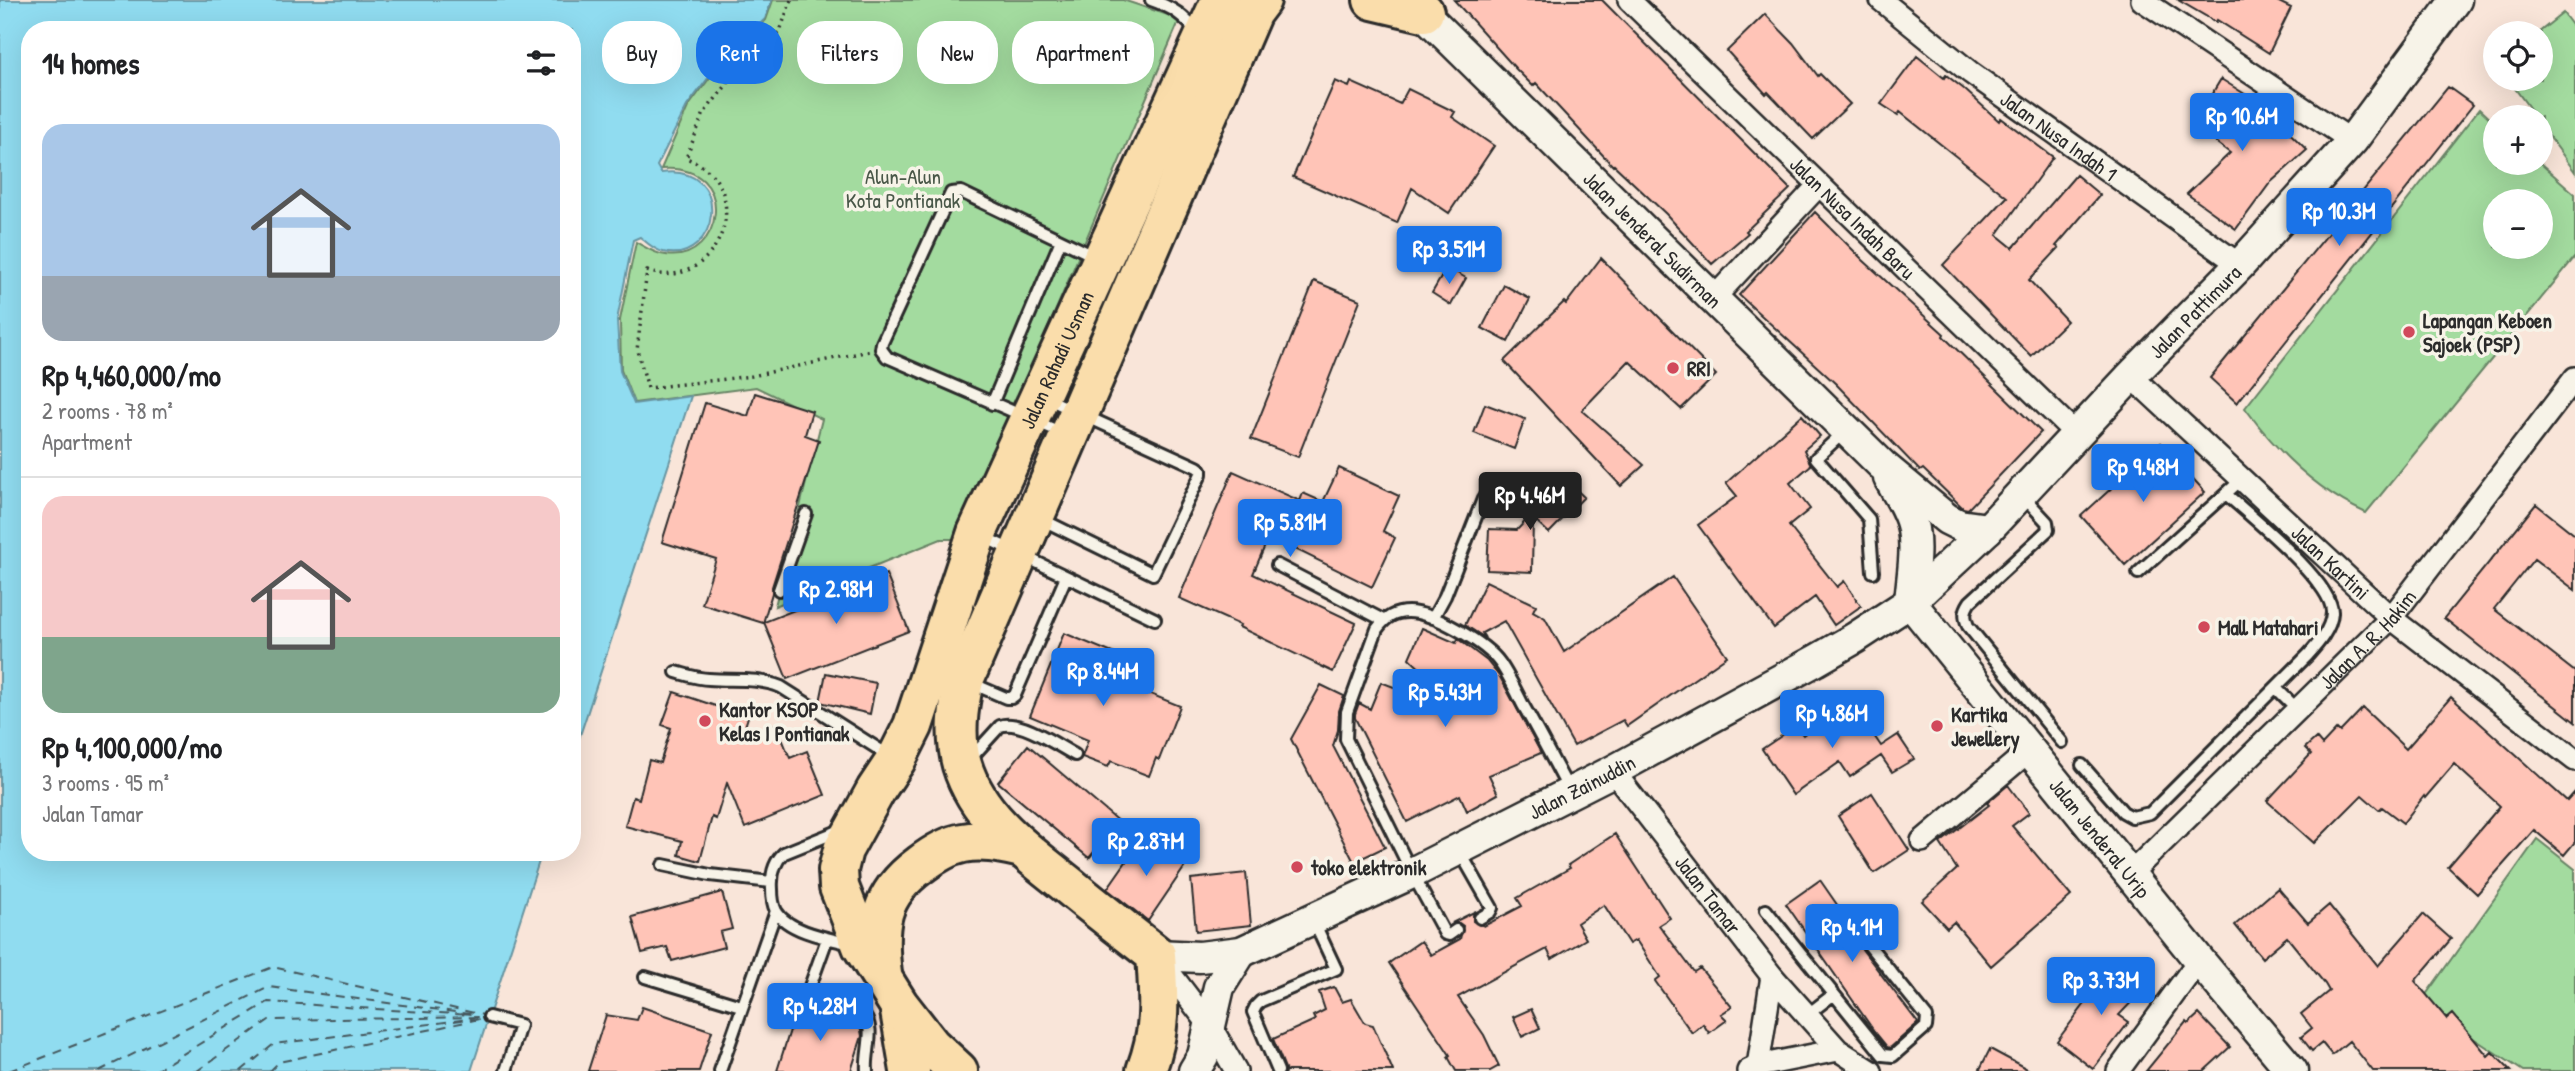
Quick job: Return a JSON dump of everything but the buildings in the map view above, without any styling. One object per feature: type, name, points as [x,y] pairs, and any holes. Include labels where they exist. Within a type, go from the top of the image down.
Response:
[{"type":"highway","points":[[1373,0],[1417,6]]},
{"type":"highway","name":"Jalan Rahadi Usman","points":[[1156,955],[1022,848],[992,818],[977,796],[963,767],[948,673],[977,533],[1035,408],[1120,269],[1239,4]]},
{"type":"highway","name":"Jalan Rahadi Usman","points":[[891,992],[844,942],[838,870],[843,850],[913,726],[948,673],[1019,553],[1075,424],[1120,269]]},
{"type":"highway","points":[[910,1071],[907,1038],[891,992],[879,926],[884,906],[894,888],[909,873],[948,848],[965,842],[987,842],[1022,848]]},
{"type":"highway","points":[[1146,1071],[1155,1048],[1160,1011],[1156,955]]},
{"type":"highway","points":[[891,992],[932,1046],[958,1071]]},
{"type":"street","name":"Jalan Nusa Indah Baru","points":[[1629,0],[2076,434]]},
{"type":"street","name":"Jalan Nusa Indah 1","points":[[1881,0],[1971,73],[2240,265]]},
{"type":"street","points":[[2142,0],[2352,141]]},
{"type":"street","name":"Jalan Pattimura","points":[[1910,602],[1988,529],[2131,376],[2240,265],[2352,141],[2456,0]]},
{"type":"street","name":"Jalan Jenderal Sudirman","points":[[1417,6],[1882,465],[1947,519],[1959,525],[1988,529]]},
{"type":"street","points":[[1713,299],[1819,185]]},
{"type":"street","name":"Jalan Kartini","points":[[2131,376],[2233,487],[2391,618],[2575,760]]},
{"type":"street","name":"Jalan A. R. Hakim","points":[[2130,874],[2391,618],[2575,378]]},
{"type":"street","name":"Jalan Jenderal Sudirman","points":[[1882,465],[1904,504],[1913,528],[1910,602]]},
{"type":"street","name":"Jalan Jenderal Urip","points":[[1910,602],[2015,709],[2030,750],[2291,1071]]},
{"type":"street","name":"Jalan Zainuddin","points":[[1156,955],[1200,957],[1241,952],[1412,873],[1613,771],[1835,650],[1910,602]]},
{"type":"street","points":[[1922,841],[2030,750]]},
{"type":"street","name":"Jalan Tamar","points":[[1613,771],[1772,976],[1838,1050],[1871,1071]]},
{"type":"street","points":[[1194,1071],[1203,1056],[1219,987],[1241,952]]},
{"type":"street","points":[[1156,955],[1211,1027],[1236,1071]]},
{"type":"street","points":[[2118,1071],[2199,960]]},
{"type":"street","points":[[1772,976],[1753,1068],[1838,1050]]},
{"type":"lane","points":[[1151,0],[1170,7],[1187,18],[1218,48]]},
{"type":"lane","points":[[1035,516],[1153,574],[1200,470],[1035,408],[992,404],[887,357],[881,349],[951,193],[961,192],[1120,269]]},
{"type":"lane","points":[[992,404],[1061,240]]},
{"type":"lane","points":[[1035,408],[1075,424]]},
{"type":"lane","points":[[1846,430],[1816,458],[1869,519],[1873,572]]},
{"type":"lane","points":[[2082,765],[2123,811],[2133,817],[2150,813],[2319,642],[2332,615],[2331,606],[2316,578],[2233,487],[2138,573]]},
{"type":"lane","points":[[2021,494],[2047,522],[2048,530],[1970,602],[1965,609],[1965,618],[2015,709],[2062,742]]},
{"type":"lane","points":[[1433,618],[1445,596],[1483,499]]},
{"type":"lane","points":[[779,590],[806,514]]},
{"type":"lane","points":[[977,533],[1155,619]]},
{"type":"lane","points":[[1277,565],[1383,620]]},
{"type":"lane","points":[[948,673],[1006,698],[1015,695],[1066,577]]},
{"type":"lane","points":[[1456,930],[1449,935],[1445,934],[1346,739],[1347,712],[1377,629],[1383,620],[1394,614],[1408,612],[1433,618],[1484,647],[1499,662],[1570,793]]},
{"type":"lane","points":[[676,672],[707,679],[767,681],[781,687],[896,760]]},
{"type":"lane","points":[[2276,688],[2298,710]]},
{"type":"lane","points":[[963,767],[1000,726],[1007,724],[1020,726],[1075,755]]},
{"type":"lane","points":[[720,1071],[776,911],[771,882],[777,859],[784,853],[858,823]]},
{"type":"lane","points":[[1458,849],[1492,908],[1480,918]]},
{"type":"lane","points":[[663,865],[710,875],[771,882]]},
{"type":"lane","points":[[1766,910],[1883,1055],[1888,1057],[1898,1054],[1926,1027],[1927,1017],[1864,939]]},
{"type":"lane","points":[[776,911],[798,929],[844,942],[808,992],[862,1013],[867,1018],[870,1034],[867,1071]]},
{"type":"lane","points":[[1278,1071],[1254,1019],[1255,1006],[1336,969],[1312,919]]},
{"type":"lane","points":[[645,977],[741,1006]]},
{"type":"lane","points":[[1807,1015],[1834,994]]},
{"type":"lane","points":[[488,1017],[520,1025],[506,1071]]},
{"type":"path","points":[[791,0],[780,31],[737,72],[704,113],[686,158],[698,162],[721,189],[727,208],[725,227],[710,253],[688,270],[660,276],[646,271],[637,350],[648,388],[752,376],[881,349]]},
{"type":"green space","name":"Alun-Alun Kota Pontianak","points":[[773,0],[1123,0],[1180,19],[1154,80],[1154,21],[1012,21],[1012,84],[1152,84],[958,539],[941,539],[775,606],[822,419],[756,387],[634,403],[621,370],[620,320],[636,242],[666,255],[685,254],[701,244],[711,230],[715,213],[713,196],[704,181],[687,171],[661,169],[688,107],[705,84],[783,84],[783,21],[766,20]]},
{"type":"green space","points":[[2563,13],[2575,29],[2575,172],[2553,142],[2553,105],[2527,105],[2517,91],[2553,91],[2553,21]]},
{"type":"green space","name":"Lapangan Keboen Sajoek (PSP)","points":[[2479,109],[2483,113],[2483,175],[2553,175],[2575,194],[2575,257],[2366,513],[2314,481],[2270,440],[2245,408]]},
{"type":"green space","points":[[2537,839],[2575,869],[2575,1071],[2523,1071],[2420,1003]]},
{"type":"water","points":[[0,0],[772,0],[763,21],[696,21],[696,84],[704,84],[687,106],[657,166],[661,173],[685,174],[701,183],[709,197],[711,214],[707,231],[697,244],[682,252],[660,251],[640,237],[633,240],[617,320],[620,371],[634,404],[691,396],[581,732],[581,21],[21,21],[21,861],[539,861],[471,1071],[0,1071]]},
{"type":"ferry route","points":[[9,1071],[273,967],[483,1015]]},
{"type":"ferry route","points":[[99,1071],[269,987],[477,1015]]},
{"type":"ferry route","points":[[155,1071],[268,1002],[470,1015]]},
{"type":"ferry route","points":[[197,1071],[269,1020],[484,1017]]},
{"type":"ferry route","points":[[241,1071],[274,1044],[477,1018]]},
{"type":"ferry route","points":[[270,1071],[279,1062],[484,1018]]},
{"type":"place","name":"Lapangan Keboen Sajoek (PSP)","points":[[2409,332]]},
{"type":"place","name":"RRI","points":[[1673,368]]},
{"type":"place","name":"Mall Matahari","points":[[2204,627]]},
{"type":"place","name":"Kantor KSOP Kelas I Pontianak","points":[[705,721]]},
{"type":"place","name":"Kartika Jewellery","points":[[1937,726]]},
{"type":"place","name":"toko elektronik","points":[[1297,867]]}]
